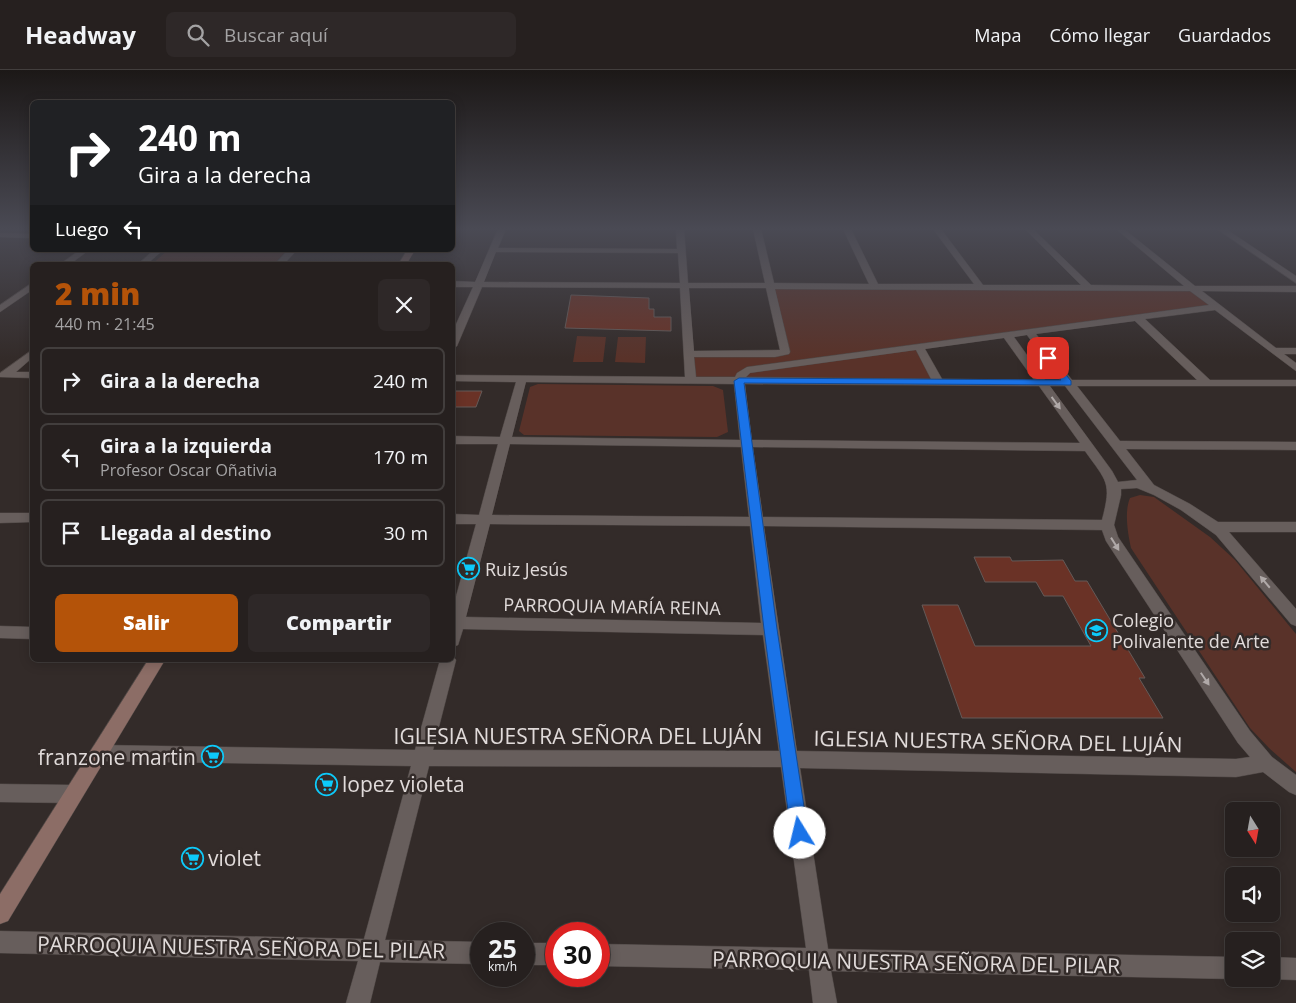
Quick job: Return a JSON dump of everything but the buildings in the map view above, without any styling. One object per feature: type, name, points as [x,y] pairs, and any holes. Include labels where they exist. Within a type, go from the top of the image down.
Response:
[{"type":"main road","points":[[0,913],[156,662]]},
{"type":"street","points":[[455,339],[483,273]]},
{"type":"street","points":[[683,273],[691,380]]},
{"type":"street","points":[[689,354],[775,354],[785,352],[768,273]]},
{"type":"street","points":[[868,273],[875,287]]},
{"type":"street","points":[[969,273],[981,288]]},
{"type":"street","points":[[1074,273],[1090,288]]},
{"type":"street","points":[[1173,273],[1296,368]]},
{"type":"street","points":[[1285,273],[1296,280]]},
{"type":"street","points":[[455,284],[1296,290]]},
{"type":"street","points":[[0,309],[30,287]]},
{"type":"street","points":[[825,1003],[770,629],[739,381],[741,375],[747,370],[1216,307]]},
{"type":"street","points":[[1137,317],[1207,383]]},
{"type":"street","points":[[1029,332],[1149,487],[1217,527],[1230,539],[1296,620]]},
{"type":"street","points":[[1006,335],[1108,474],[1114,487],[1115,495],[1107,525],[1111,538],[1244,737],[1266,763],[1296,786]]},
{"type":"street","points":[[919,347],[938,382]]},
{"type":"street","points":[[1274,350],[1296,351]]},
{"type":"street","points":[[3,375],[30,355]]},
{"type":"street","points":[[3,375],[30,375]]},
{"type":"street","points":[[455,378],[1041,383],[1296,383]]},
{"type":"street","points":[[455,623],[522,378]]},
{"type":"street","points":[[455,440],[1088,447]]},
{"type":"street","points":[[1117,445],[1296,446]]},
{"type":"street","points":[[1114,487],[1125,484],[1149,487]]},
{"type":"street","points":[[0,518],[30,518]]},
{"type":"street","points":[[455,519],[1107,525]]},
{"type":"street","points":[[1217,527],[1296,527]]},
{"type":"street","name":"PARROQUIA MARÍA REINA","points":[[455,623],[770,629]]},
{"type":"street","points":[[0,632],[30,633]]},
{"type":"street","points":[[358,1003],[447,662]]},
{"type":"street","name":"IGLESIA NUESTRA SEÑORA DEL LUJÁN","points":[[99,753],[422,758],[788,759],[1236,768],[1266,763]]},
{"type":"street","points":[[0,793],[73,794]]},
{"type":"street","name":"PARROQUIA NUESTRA SEÑORA DEL PILAR","points":[[0,942],[470,952]]},
{"type":"street","name":"PARROQUIA NUESTRA SEÑORA DEL PILAR","points":[[610,955],[1225,968]]},
{"type":"street","points":[[1280,968],[1296,969]]},
{"type":"shaded area","points":[[771,286],[1192,289],[1215,307],[919,347],[937,382],[691,380],[690,355],[782,354]]},
{"type":"shaded area","points":[[577,336],[606,337],[603,362],[573,362]]},
{"type":"shaded area","points":[[618,337],[646,337],[645,363],[615,362]]},
{"type":"shaded area","points":[[538,384],[713,386],[723,390],[728,432],[717,437],[524,435],[519,431],[530,387]]},
{"type":"shaded area","points":[[1140,495],[1154,497],[1210,537],[1235,560],[1296,634],[1296,772],[1250,728],[1131,548],[1127,523],[1128,504],[1130,498]]},
{"type":"place","name":"Ruiz Jesús","points":[[469,569]]},
{"type":"place","name":"Colegio Polivalente de Arte","points":[[1096,630]]},
{"type":"place","name":"franzone martin","points":[[212,757]]},
{"type":"place","name":"lopez violeta","points":[[326,784]]},
{"type":"place","name":"violet","points":[[192,858]]},
{"type":"route","points":[[800,833],[770,629],[739,381],[1068,383],[1048,358]]}]
